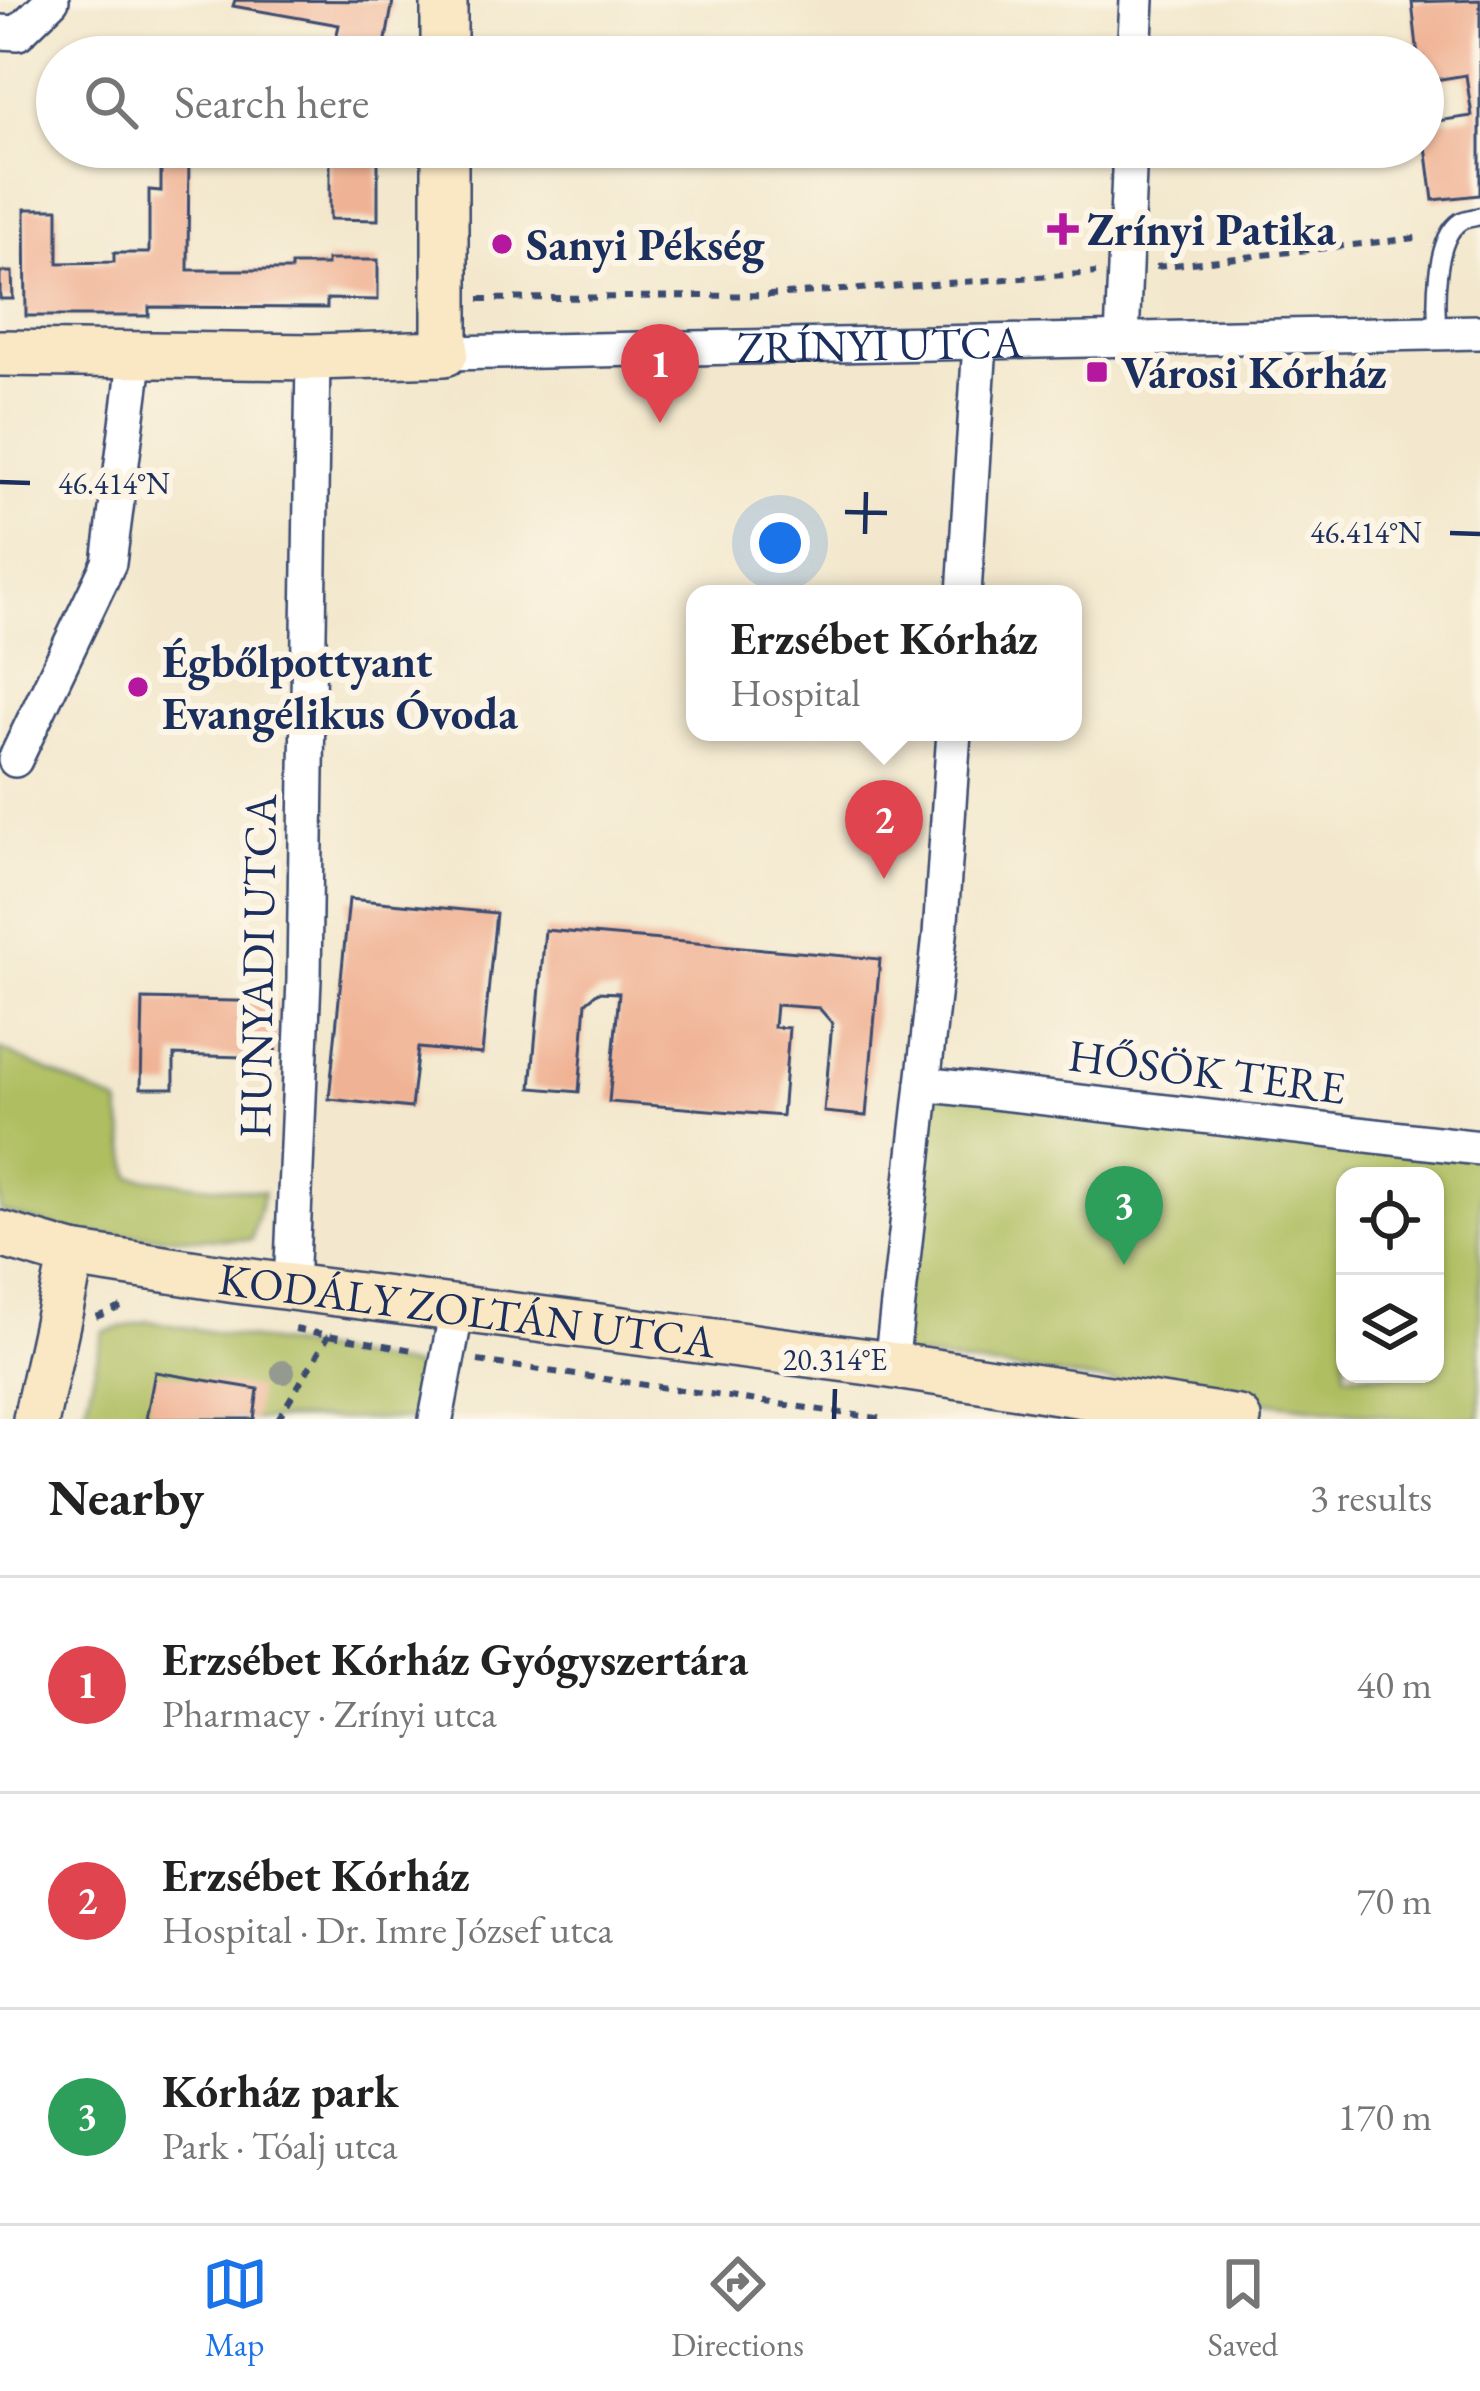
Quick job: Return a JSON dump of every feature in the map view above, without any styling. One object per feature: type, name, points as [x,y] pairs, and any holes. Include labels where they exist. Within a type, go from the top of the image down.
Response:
[{"type":"street","points":[[0,32],[18,33],[52,0]]},
{"type":"street","points":[[444,0],[444,36]]},
{"type":"street","points":[[1135,36],[1137,0]]},
{"type":"street","points":[[445,168],[446,353]]},
{"type":"street","points":[[1122,340],[1129,168]]},
{"type":"street","name":"ZRÍNYI UTCA","points":[[0,353],[314,357],[1480,332]]},
{"type":"street","points":[[965,585],[980,343]]},
{"type":"street","points":[[16,760],[109,563],[136,354]]},
{"type":"street","name":"HUNYADI UTCA","points":[[292,1288],[304,955],[314,357]]},
{"type":"street","points":[[891,1365],[940,934],[953,741]]},
{"type":"street","name":"HŐSÖK TERE","points":[[923,1084],[1480,1148]]},
{"type":"street","name":"KODÁLY ZOLTÁN UTCA","points":[[0,1234],[72,1255],[292,1288],[891,1365],[1076,1407],[1238,1419]]},
{"type":"street","points":[[36,1419],[72,1255]]},
{"type":"street","points":[[436,1419],[457,1309]]},
{"type":"lane","points":[[1438,332],[1438,270],[1450,234],[1460,222],[1480,217]]},
{"type":"path","points":[[446,299],[770,295],[1125,271],[1450,234]]},
{"type":"path","points":[[278,1419],[329,1335]]},
{"type":"green space","points":[[0,1049],[119,1104],[131,1177],[264,1192],[251,1240],[79,1234],[0,1211]]},
{"type":"green space","points":[[922,1092],[1480,1151],[1480,1419],[1403,1419],[892,1354]]},
{"type":"green space","points":[[148,1321],[422,1368],[413,1419],[83,1419],[103,1332]]},
{"type":"building","points":[[235,0],[393,1],[387,36],[336,36],[339,25],[233,6]]},
{"type":"building","points":[[1480,0],[1480,195],[1433,200],[1429,168],[1444,168],[1444,120],[1472,116],[1466,75],[1444,79],[1444,36],[1416,36],[1412,2]]},
{"type":"building","points":[[161,168],[189,168],[188,270],[291,270],[291,265],[327,265],[327,260],[378,260],[378,300],[327,299],[327,308],[149,307],[149,316],[26,316],[25,209],[58,209],[58,263],[114,262],[114,253],[149,253],[149,190],[161,191]]},
{"type":"building","points":[[330,168],[378,168],[378,220],[330,219]]},
{"type":"building","points":[[0,272],[12,272],[13,299],[0,299]]},
{"type":"building","points":[[349,899],[496,913],[482,1054],[418,1048],[411,1108],[329,1099]]},
{"type":"building","points":[[545,930],[880,959],[866,1116],[824,1112],[832,1023],[819,1008],[776,1005],[774,1027],[789,1028],[782,1116],[609,1102],[619,993],[598,992],[586,1002],[579,1092],[531,1088]]},
{"type":"building","points":[[143,999],[277,1002],[275,1058],[174,1055],[174,1088],[141,1088]]},
{"type":"building","points":[[155,1372],[258,1389],[254,1419],[146,1419]]},
{"type":"place","name":"Zrínyi Patika","points":[[1063,229]]},
{"type":"place","name":"Sanyi Pékség","points":[[502,244]]},
{"type":"place","name":"Városi Kórház","points":[[1097,372]]},
{"type":"place","name":"Erzsébet Kórház Gyógyszertára","points":[[660,423]]},
{"type":"place","name":"Égbőlpottyant Evangélikus Óvoda","points":[[138,687]]},
{"type":"place","name":"Erzsébet Kórház","points":[[884,879]]},
{"type":"place","name":"Kórház park","points":[[1124,1265]]}]
